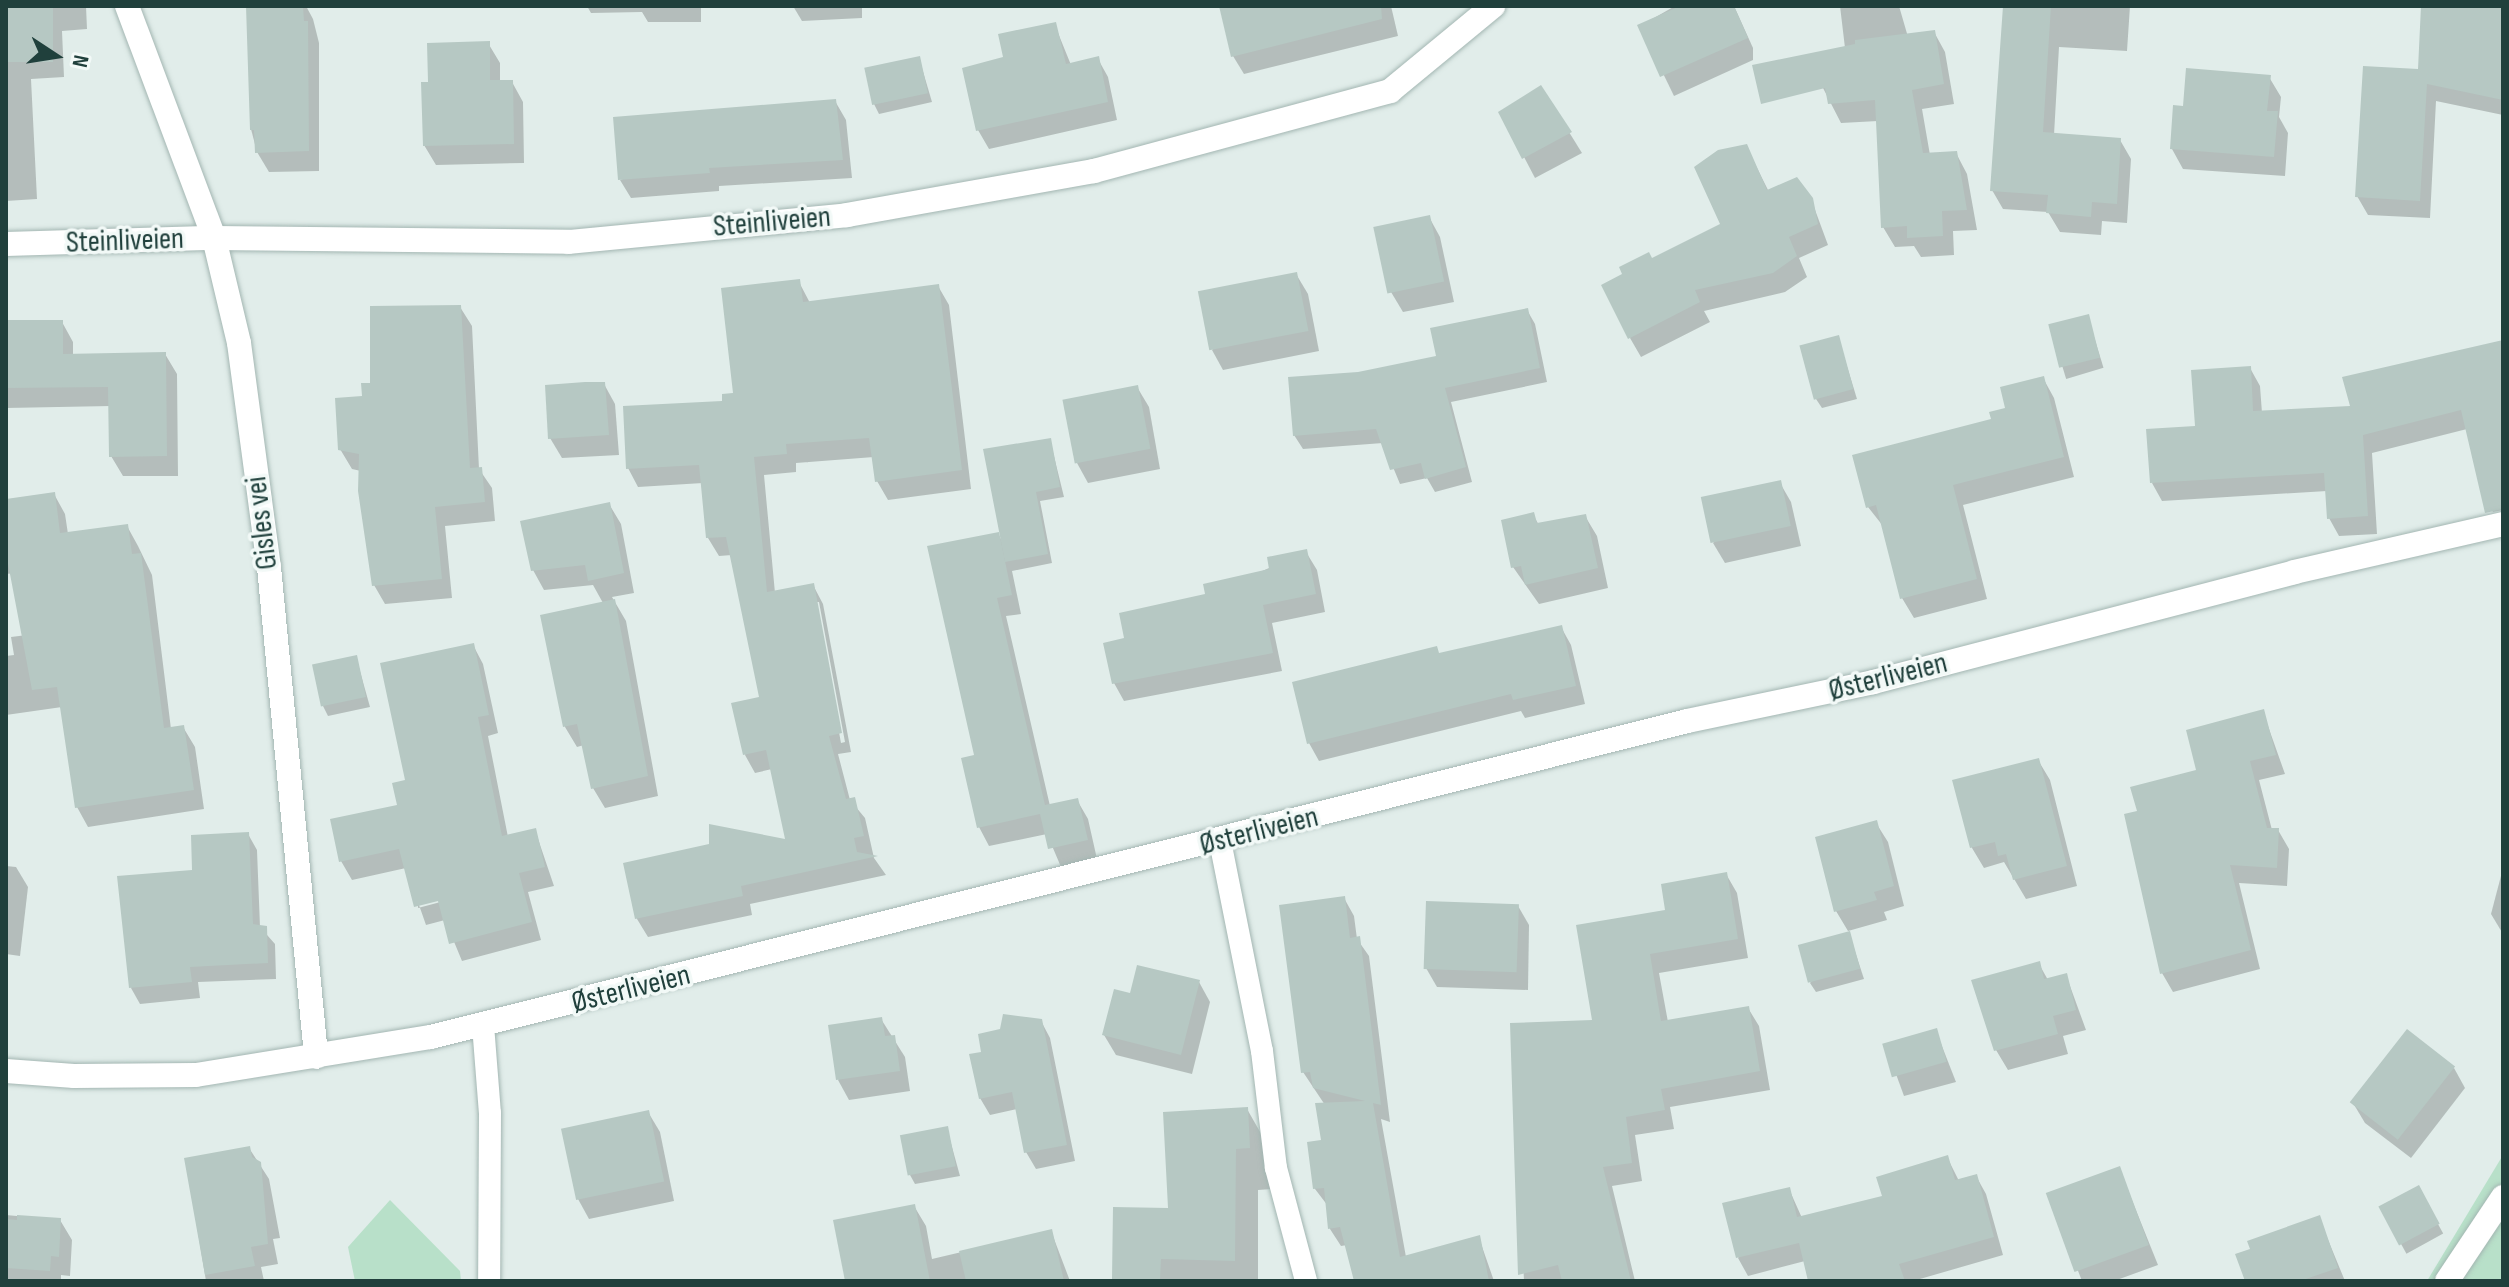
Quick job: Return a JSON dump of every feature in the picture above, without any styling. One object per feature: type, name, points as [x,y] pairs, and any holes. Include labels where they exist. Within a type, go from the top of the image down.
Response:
[{"type":"street","name":"Gisles vei","points":[[127,6],[214,238],[239,343],[269,567],[275,676],[316,1057]]},
{"type":"street","name":"Steinliveien","points":[[6,244],[214,238],[345,243],[605,240],[847,215],[1094,171],[1390,91],[1493,6]]},
{"type":"street","name":"Østerliveien","points":[[6,1071],[74,1076],[196,1075],[316,1057],[483,1025],[1687,721],[1873,682],[2294,572],[2503,524]]},
{"type":"street","points":[[2447,1281],[2503,1197]]},
{"type":"lane","points":[[1220,841],[1262,1051],[1276,1168],[1306,1281]]},
{"type":"lane","points":[[483,1025],[490,1113],[489,1281]]},
{"type":"green space","points":[[2503,1155],[2503,1281],[2427,1281]]},
{"type":"green space","points":[[390,1200],[460,1271],[461,1281],[355,1281],[348,1247]]},
{"type":"building","points":[[6,6],[53,6],[53,62],[6,62]]},
{"type":"building","points":[[246,6],[303,6],[304,21],[308,21],[309,151],[255,153],[254,130],[250,130]]},
{"type":"building","points":[[1219,6],[1381,6],[1382,19],[1231,57]]},
{"type":"building","points":[[1680,6],[1734,6],[1748,38],[1660,77],[1637,25]]},
{"type":"building","points":[[2003,6],[2051,6],[2043,132],[2121,138],[2117,204],[2092,202],[2091,217],[2046,213],[2048,195],[1990,191]]},
{"type":"building","points":[[2421,6],[2503,6],[2503,100],[2427,84],[2420,201],[2355,197],[2363,66],[2418,69]]},
{"type":"building","points":[[1056,22],[1066,64],[1099,56],[1108,102],[976,131],[962,68],[1003,57],[998,34]]},
{"type":"building","points":[[1935,30],[1944,84],[1912,90],[1923,153],[1957,151],[1967,210],[1942,211],[1943,236],[1907,238],[1907,226],[1881,228],[1875,100],[1828,104],[1825,88],[1761,104],[1752,65],[1855,44],[1855,40]]},
{"type":"building","points":[[490,41],[490,80],[513,80],[514,144],[423,146],[421,82],[428,82],[427,43]]},
{"type":"building","points":[[920,56],[928,93],[872,105],[864,68]]},
{"type":"building","points":[[2186,68],[2271,75],[2267,111],[2278,111],[2274,157],[2170,149],[2173,105],[2183,106]]},
{"type":"building","points":[[1541,85],[1572,132],[1522,159],[1498,112]]},
{"type":"building","points":[[836,99],[843,160],[709,168],[710,173],[618,180],[613,117]]},
{"type":"building","points":[[1747,144],[1767,190],[1797,177],[1813,198],[1818,224],[1789,237],[1797,256],[1773,273],[1695,290],[1700,302],[1628,339],[1601,285],[1622,274],[1619,267],[1649,252],[1652,258],[1720,224],[1694,167],[1718,150]]},
{"type":"building","points":[[1430,215],[1444,282],[1387,294],[1373,227]]},
{"type":"building","points":[[1297,272],[1308,331],[1209,350],[1198,291]]},
{"type":"building","points":[[800,279],[803,302],[939,284],[962,470],[875,482],[869,438],[786,444],[787,454],[754,457],[767,592],[814,583],[842,733],[829,736],[846,799],[855,797],[864,836],[854,838],[857,852],[878,856],[741,886],[743,896],[635,919],[623,863],[709,844],[709,824],[785,839],[766,750],[743,755],[731,703],[759,697],[726,537],[706,538],[699,465],[626,469],[623,406],[722,401],[722,394],[733,393],[721,288]]},
{"type":"building","points":[[461,305],[470,468],[482,467],[485,502],[435,507],[442,579],[372,586],[358,491],[359,454],[338,450],[335,398],[362,396],[361,383],[370,383],[370,306]]},
{"type":"building","points":[[1528,308],[1540,368],[1445,388],[1466,467],[1425,479],[1421,463],[1390,470],[1376,429],[1293,436],[1288,377],[1358,372],[1436,356],[1430,328]]},
{"type":"building","points":[[2089,314],[2100,358],[2059,368],[2048,324]]},
{"type":"building","points":[[6,320],[63,320],[63,354],[166,352],[167,456],[109,457],[108,387],[6,388]]},
{"type":"building","points":[[1839,335],[1853,389],[1814,400],[1799,346]]},
{"type":"building","points":[[2503,340],[2503,509],[2485,513],[2461,410],[2363,435],[2368,516],[2327,519],[2324,473],[2150,483],[2146,429],[2195,426],[2191,370],[2251,366],[2253,411],[2350,406],[2342,377]]},
{"type":"building","points":[[2044,376],[2064,457],[1953,485],[1977,579],[1900,599],[1876,505],[1866,508],[1852,455],[1991,419],[1989,412],[2005,408],[2000,387]]},
{"type":"building","points":[[605,382],[609,435],[548,439],[545,385]]},
{"type":"building","points":[[1138,385],[1150,449],[1075,463],[1062,400]]},
{"type":"building","points":[[1051,438],[1060,487],[1036,492],[1048,554],[1005,562],[983,449]]},
{"type":"building","points":[[1781,480],[1791,526],[1711,543],[1701,497]]},
{"type":"building","points":[[55,492],[60,533],[128,524],[132,554],[141,553],[164,728],[184,725],[194,790],[75,808],[57,687],[32,690],[6,553],[6,499]]},
{"type":"building","points":[[610,502],[624,573],[588,581],[585,565],[531,571],[520,521]]},
{"type":"building","points":[[1534,512],[1537,523],[1586,514],[1598,568],[1525,585],[1521,566],[1511,568],[1501,520]]},
{"type":"building","points":[[999,532],[1012,595],[997,598],[1045,805],[1078,798],[1088,840],[1048,849],[1040,814],[977,828],[961,758],[974,755],[927,546]]},
{"type":"building","points":[[1307,549],[1316,594],[1263,605],[1273,653],[1112,684],[1103,643],[1124,638],[1119,613],[1205,594],[1203,584],[1269,569],[1267,557]]},
{"type":"building","points":[[615,599],[648,776],[591,789],[577,724],[563,727],[540,615]]},
{"type":"building","points":[[1562,625],[1576,686],[1513,700],[1511,694],[1307,744],[1292,682],[1437,646],[1439,653]]},
{"type":"building","points":[[474,643],[489,715],[478,717],[502,836],[536,828],[545,867],[519,873],[532,922],[449,944],[438,901],[414,907],[399,849],[339,862],[330,819],[397,805],[392,783],[405,780],[380,663]]},
{"type":"building","points":[[357,655],[366,697],[321,707],[312,665]]},
{"type":"building","points":[[2264,709],[2276,755],[2250,761],[2267,828],[2279,828],[2277,868],[2230,865],[2251,950],[2160,974],[2124,814],[2137,811],[2130,787],[2196,770],[2186,730]]},
{"type":"building","points":[[2039,758],[2067,866],[2013,880],[2006,854],[1998,856],[1995,842],[1970,848],[1952,780]]},
{"type":"building","points":[[1877,820],[1894,886],[1874,892],[1877,900],[1834,912],[1815,837]]},
{"type":"building","points":[[249,832],[253,924],[267,926],[268,963],[190,967],[192,982],[129,988],[117,876],[192,870],[191,835]]},
{"type":"building","points":[[1727,872],[1738,939],[1650,954],[1661,1021],[1749,1006],[1760,1071],[1661,1089],[1665,1110],[1626,1117],[1632,1163],[1603,1167],[1631,1281],[1562,1281],[1558,1265],[1518,1275],[1510,1023],[1592,1020],[1576,925],[1665,910],[1661,884]]},
{"type":"building","points":[[1345,896],[1350,938],[1360,936],[1381,1105],[1373,1103],[1400,1257],[1480,1235],[1489,1281],[1354,1281],[1340,1227],[1328,1229],[1324,1188],[1313,1189],[1307,1142],[1321,1140],[1315,1103],[1365,1101],[1313,1088],[1310,1072],[1301,1073],[1279,905]]},
{"type":"building","points":[[1426,901],[1519,904],[1517,972],[1424,969]]},
{"type":"building","points":[[1850,931],[1860,969],[1808,983],[1798,945]]},
{"type":"building","points":[[2040,961],[2044,979],[2067,973],[2076,1010],[2053,1016],[2058,1034],[1994,1051],[1971,980]]},
{"type":"building","points":[[1137,965],[1200,980],[1181,1055],[1102,1035],[1114,989],[1130,993]]},
{"type":"building","points":[[1003,1014],[1042,1019],[1067,1145],[1024,1153],[1012,1092],[979,1099],[969,1054],[981,1052],[978,1034],[1000,1029]]},
{"type":"building","points":[[882,1017],[885,1036],[895,1035],[900,1071],[836,1080],[828,1025]]},
{"type":"building","points":[[1937,1028],[1947,1062],[1892,1077],[1882,1044]]},
{"type":"building","points":[[2407,1029],[2455,1067],[2398,1140],[2350,1102]]},
{"type":"building","points":[[1248,1107],[1250,1148],[1236,1149],[1235,1261],[1161,1259],[1160,1280],[1112,1279],[1113,1207],[1168,1208],[1163,1112]]},
{"type":"building","points":[[649,1110],[664,1181],[576,1200],[561,1129]]},
{"type":"building","points":[[948,1126],[956,1166],[908,1176],[900,1135]]},
{"type":"building","points":[[250,1146],[252,1157],[261,1162],[268,1244],[251,1247],[255,1266],[205,1275],[184,1158]]},
{"type":"building","points":[[1948,1155],[1955,1180],[1977,1174],[1994,1237],[1899,1264],[1905,1281],[1808,1281],[1799,1243],[1736,1258],[1722,1203],[1790,1187],[1797,1217],[1882,1196],[1876,1177]]},
{"type":"building","points":[[2120,1166],[2149,1245],[2074,1272],[2046,1193]]},
{"type":"building","points":[[2419,1185],[2440,1224],[2399,1245],[2378,1207]]},
{"type":"building","points":[[915,1204],[930,1281],[845,1281],[833,1220]]},
{"type":"building","points":[[17,1215],[61,1218],[59,1257],[51,1256],[50,1271],[6,1268],[6,1219],[17,1220]]},
{"type":"building","points":[[2320,1215],[2338,1268],[2300,1281],[2245,1281],[2235,1254],[2250,1249],[2247,1241]]},
{"type":"building","points":[[1052,1229],[1064,1281],[966,1281],[959,1251]]}]
